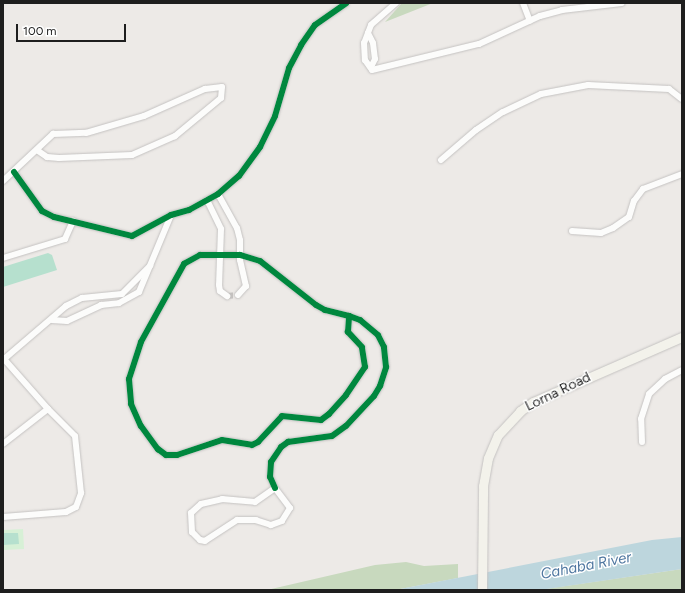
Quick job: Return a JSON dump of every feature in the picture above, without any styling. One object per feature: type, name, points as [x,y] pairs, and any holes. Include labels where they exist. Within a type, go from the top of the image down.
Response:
[{"type":"street","points":[[14,172],[42,211],[73,221],[132,236],[207,200],[218,194],[239,176],[260,147],[275,116],[289,68],[301,45],[315,25],[346,3]]},
{"type":"street","points":[[396,3],[371,25],[364,42],[365,60],[372,70],[382,66],[450,53],[479,44],[530,20],[562,10],[622,3]]},
{"type":"street","points":[[523,3],[530,20]]},
{"type":"street","points":[[368,33],[373,43],[376,59],[371,67]]},
{"type":"street","points":[[441,160],[476,130],[503,112],[541,94],[588,85],[669,90],[682,99]]},
{"type":"street","points":[[3,181],[38,151],[53,134],[86,133],[144,116],[205,89],[222,87],[221,98],[175,136],[132,155],[59,158],[47,157],[38,151]]},
{"type":"street","points":[[572,231],[601,233],[613,228],[629,217],[634,201],[643,189],[682,174]]},
{"type":"street","points":[[218,194],[237,228],[246,286],[238,295]]},
{"type":"street","points":[[207,200],[221,229],[222,255],[219,285],[220,291],[227,296]]},
{"type":"street","points":[[52,320],[66,321],[101,305],[119,303],[130,298],[144,286],[150,266],[171,216]]},
{"type":"street","points":[[3,258],[65,239],[73,221]]},
{"type":"street","points":[[275,488],[256,502],[222,499],[201,504],[191,513],[192,532],[200,540],[205,541],[237,520],[256,520],[271,525],[282,521],[290,508],[275,488],[270,477],[271,462],[281,447],[288,442],[332,436],[356,415],[380,386],[386,367],[384,347],[378,335],[370,327],[350,316],[316,305],[270,267],[240,255],[200,255],[184,264],[142,342],[131,367],[129,379],[131,404],[141,426],[158,449],[166,455],[177,455],[222,440],[252,445],[258,442],[282,416],[321,420],[346,395],[365,367],[362,347],[348,332],[350,316]]},
{"type":"street","points":[[3,517],[66,512],[76,507],[80,499],[81,479],[75,436],[48,409],[4,360],[52,320],[66,306],[82,298],[122,294],[150,266]]},
{"type":"street","name":"Lorna Road","points":[[482,590],[483,486],[488,458],[498,435],[509,422],[533,402],[682,337]]},
{"type":"street","points":[[642,442],[642,408],[649,394],[665,379],[682,370]]},
{"type":"street","points":[[3,444],[48,409]]},
{"type":"green space","points":[[402,3],[433,3],[385,22]]},
{"type":"green space","points":[[48,253],[52,255],[57,270],[3,287],[3,267]]},
{"type":"green space","points":[[23,529],[24,549],[4,550],[3,530]]},
{"type":"green space","points":[[3,533],[18,533],[19,544],[3,545]]},
{"type":"green space","points":[[406,562],[424,566],[458,564],[458,578],[395,590],[267,590],[375,565]]},
{"type":"green space","points":[[682,569],[682,590],[538,590]]},
{"type":"water","name":"Cahaba River","points":[[682,537],[682,569],[540,590],[395,590],[652,540]]},
{"type":"tunnel","points":[[227,296],[238,295]]},
{"type":"cycle path","points":[[14,172],[42,211],[54,217],[132,236],[171,215],[189,210],[218,194],[239,176],[260,147],[275,116],[289,68],[301,45],[315,25],[346,3]]},
{"type":"cycle path","points":[[275,488],[270,477],[271,462],[281,447],[288,442],[332,436],[346,426],[374,396],[380,386],[386,367],[384,347],[378,335],[360,320],[349,316],[325,310],[316,305],[260,261],[240,255],[200,255],[184,264],[141,342],[129,379],[131,404],[141,426],[158,449],[166,455],[177,455],[222,440],[252,445],[258,442],[282,416],[321,420],[329,414],[346,395],[365,367],[362,347],[348,332],[349,316]]}]
